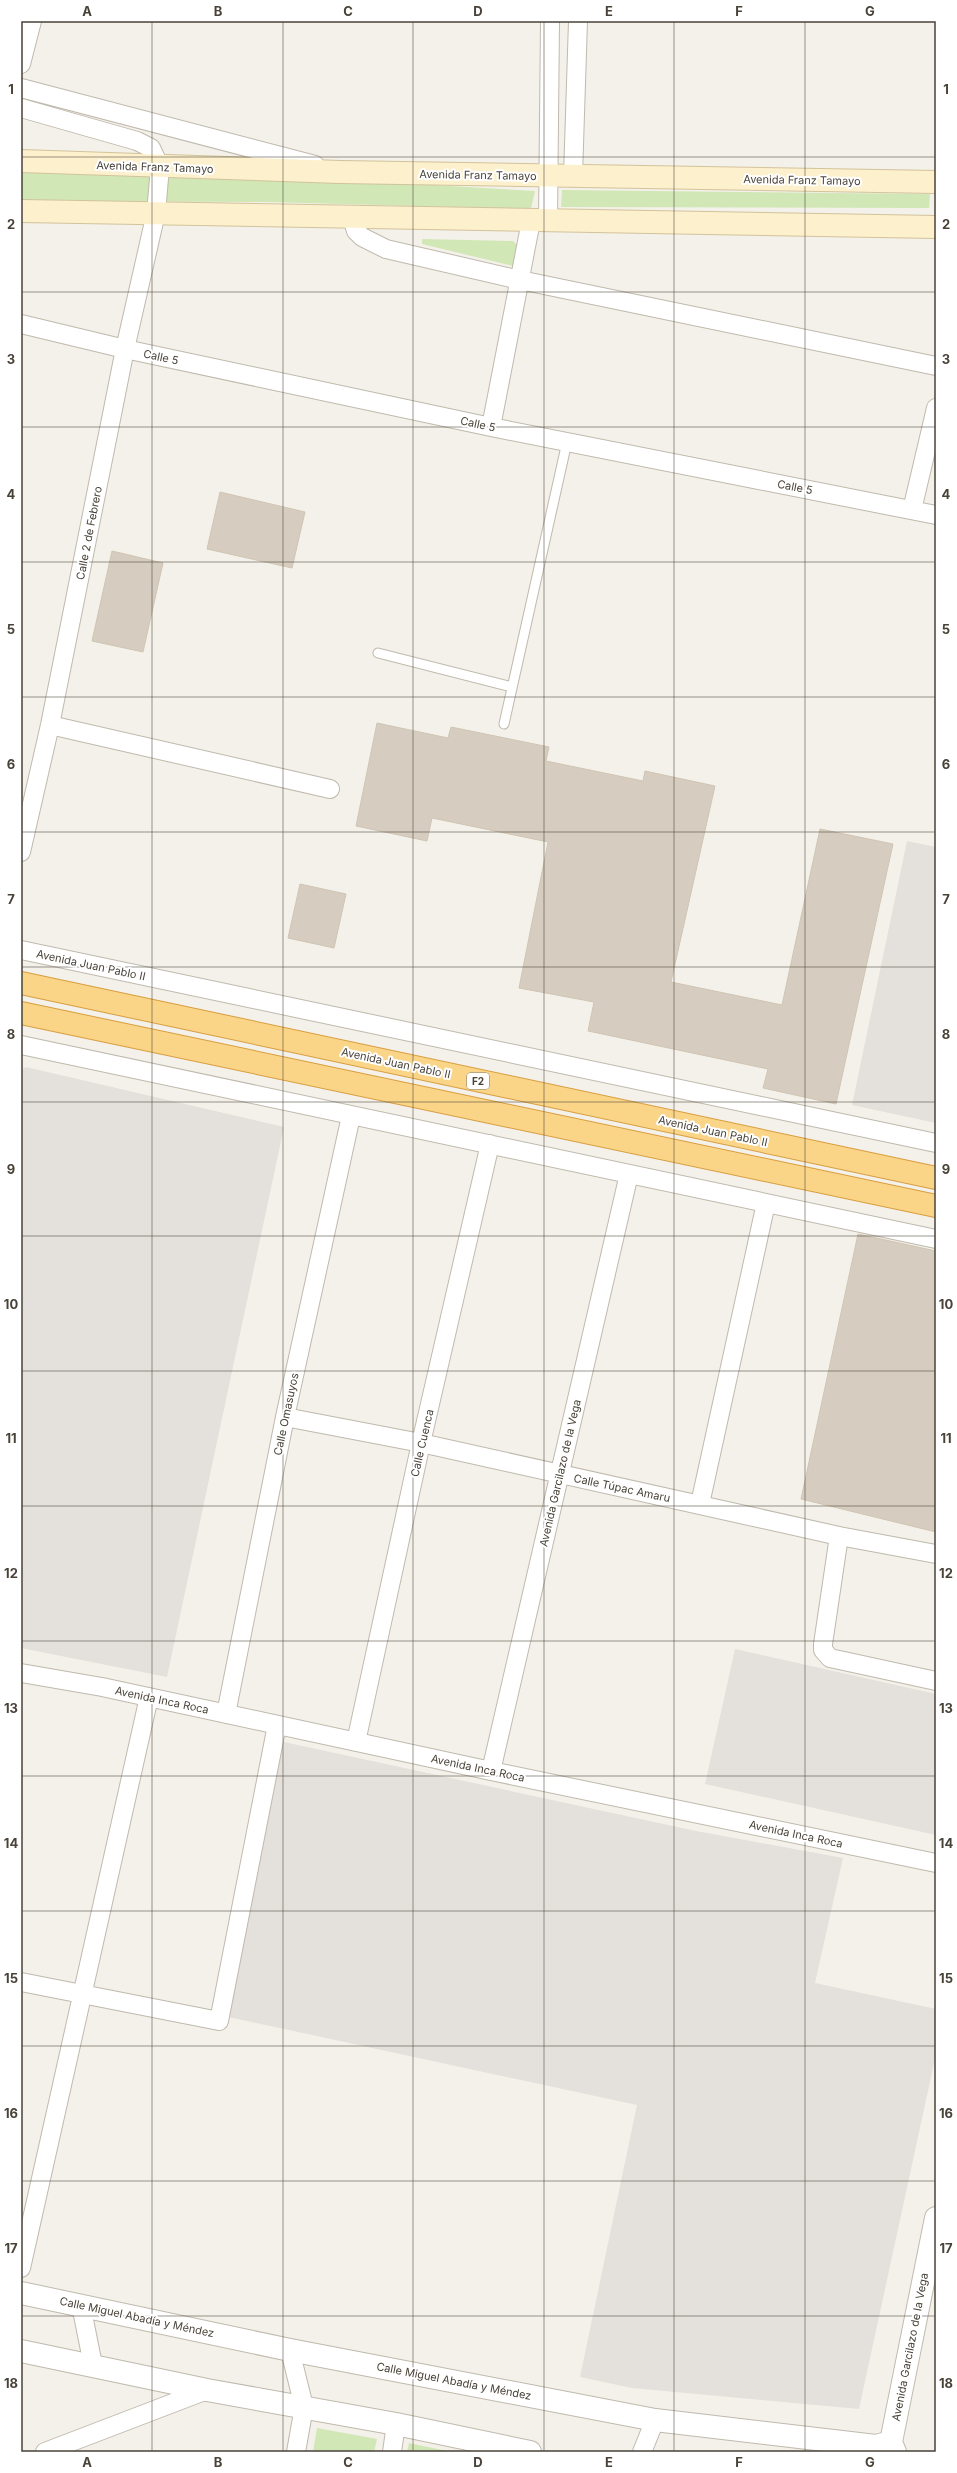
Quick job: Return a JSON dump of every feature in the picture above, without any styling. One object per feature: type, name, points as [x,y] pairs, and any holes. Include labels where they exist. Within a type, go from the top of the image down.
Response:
[{"type":"highway","name":"Avenida Juan Pablo II","points":[[21,983],[936,1178]]},
{"type":"highway","points":[[21,1013],[936,1206]]},
{"type":"main road","name":"Avenida Franz Tamayo","points":[[21,161],[160,167],[340,172],[936,182]]},
{"type":"main road","points":[[21,211],[936,227]]},
{"type":"street","points":[[21,64],[32,21]]},
{"type":"street","points":[[491,427],[520,280],[539,221],[549,176],[550,21]]},
{"type":"street","points":[[573,176],[578,21]]},
{"type":"street","points":[[21,88],[340,172]]},
{"type":"street","points":[[21,108],[137,141],[151,148],[160,167]]},
{"type":"street","name":"Calle 2 de Febrero","points":[[21,852],[50,725],[125,349],[156,213],[160,167]]},
{"type":"street","points":[[352,217],[356,230],[362,237],[386,249],[520,280],[936,366]]},
{"type":"street","name":"Calle 5","points":[[21,324],[125,349],[491,427],[936,516]]},
{"type":"street","points":[[912,510],[936,408]]},
{"type":"street","points":[[50,725],[330,789]]},
{"type":"street","name":"Avenida Juan Pablo II","points":[[21,950],[936,1143]]},
{"type":"street","points":[[21,1045],[936,1239]]},
{"type":"street","name":"Calle Omasuyos","points":[[226,1714],[285,1417],[351,1116]]},
{"type":"street","name":"Calle Cuenca","points":[[356,1742],[421,1444],[490,1144]]},
{"type":"street","name":"Avenida Garcilazo de la Vega","points":[[491,1771],[629,1174]]},
{"type":"street","points":[[700,1504],[766,1203]]},
{"type":"street","name":"Calle Túpac Amaru","points":[[285,1417],[421,1444],[700,1504],[839,1536],[936,1554]]},
{"type":"street","points":[[839,1536],[823,1644],[825,1654],[830,1658],[936,1681]]},
{"type":"street","name":"Avenida Inca Roca","points":[[21,1673],[149,1697],[491,1771],[936,1863]]},
{"type":"street","points":[[21,2268],[149,1697]]},
{"type":"street","points":[[21,1982],[219,2021],[277,1725]]},
{"type":"street","name":"Avenida Garcilazo de la Vega","points":[[893,2447],[936,2218]]},
{"type":"street","name":"Calle Miguel Abadía y Méndez","points":[[21,2293],[290,2350],[655,2420],[893,2447]]},
{"type":"street","points":[[80,2305],[93,2366]]},
{"type":"street","points":[[290,2350],[304,2407],[296,2452]]},
{"type":"street","points":[[21,2351],[207,2390],[396,2424],[530,2452]]},
{"type":"street","points":[[45,2452],[207,2390]]},
{"type":"street","points":[[642,2452],[655,2420]]},
{"type":"street","points":[[392,2452],[396,2424]]},
{"type":"lane","points":[[504,724],[567,442]]},
{"type":"lane","points":[[378,653],[512,687]]},
{"type":"shaded area","points":[[907,841],[936,847],[936,1123],[852,1105]]},
{"type":"shaded area","points":[[26,1067],[284,1127],[167,1677],[21,1648],[21,1070]]},
{"type":"shaded area","points":[[735,1649],[936,1694],[936,1835],[705,1784]]},
{"type":"shaded area","points":[[284,1742],[696,1831],[843,1858],[815,1983],[936,2009],[936,2054],[859,2409],[632,2388],[580,2377],[637,2105],[224,2016]]},
{"type":"green space","points":[[21,165],[82,165],[535,191],[531,209],[267,202],[21,201]]},
{"type":"green space","points":[[562,190],[930,194],[929,208],[561,207]]},
{"type":"green space","points":[[422,239],[513,241],[517,245],[513,266],[422,244]]},
{"type":"green space","points":[[317,2428],[377,2439],[374,2452],[313,2452]]},
{"type":"green space","points":[[409,2443],[452,2452],[407,2452]]},
{"type":"building","points":[[220,492],[305,512],[292,568],[207,549]]},
{"type":"building","points":[[112,551],[163,563],[143,652],[92,641]]},
{"type":"building","points":[[377,723],[448,738],[451,727],[549,747],[546,761],[643,781],[645,771],[715,786],[671,982],[782,1005],[820,829],[893,844],[836,1104],[763,1088],[768,1069],[588,1031],[594,1002],[519,988],[548,842],[432,818],[427,841],[356,826]]},
{"type":"building","points":[[300,884],[346,894],[334,948],[288,938]]},
{"type":"building","points":[[858,1234],[936,1251],[936,1532],[801,1499]]}]
